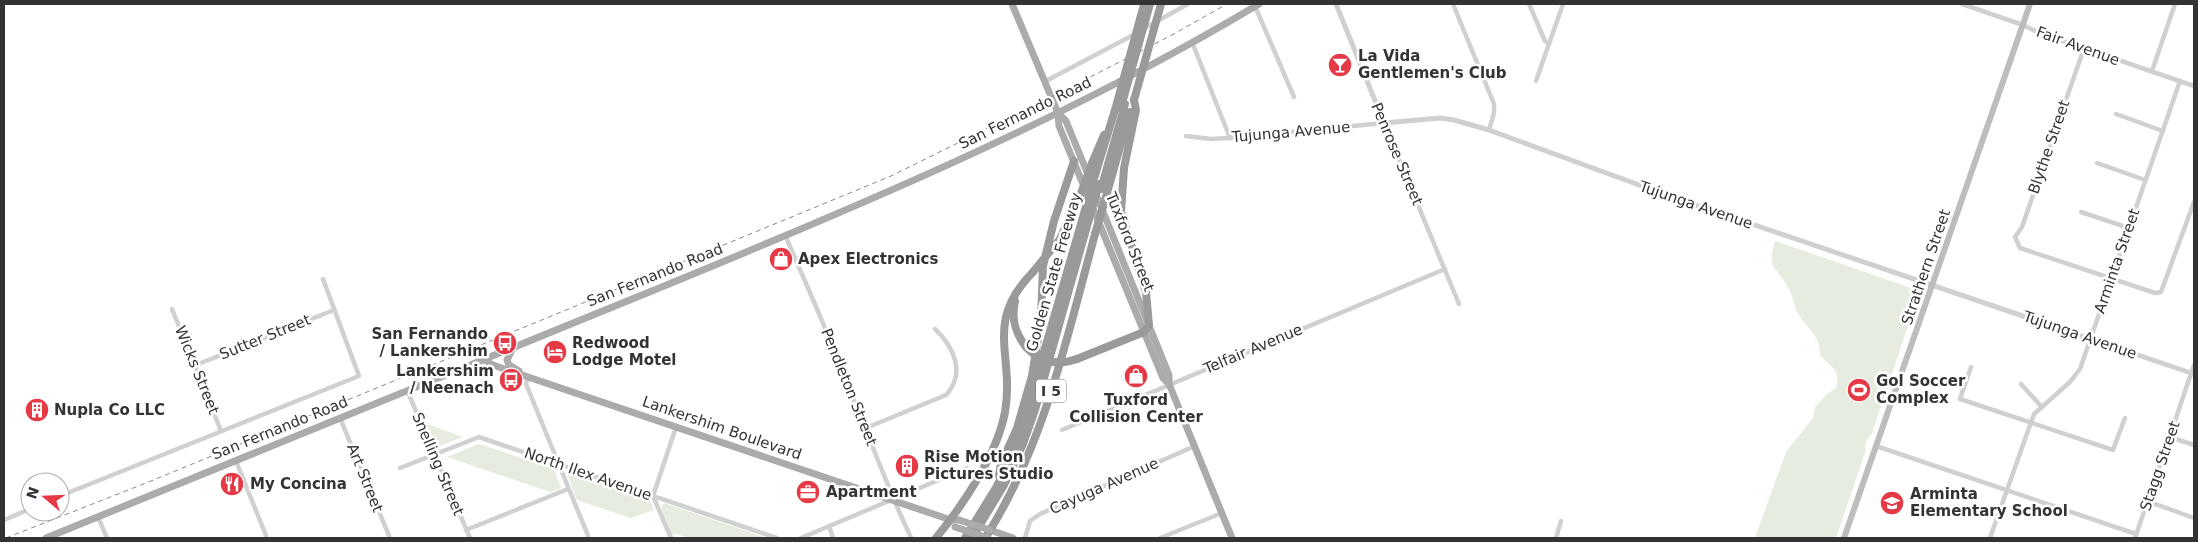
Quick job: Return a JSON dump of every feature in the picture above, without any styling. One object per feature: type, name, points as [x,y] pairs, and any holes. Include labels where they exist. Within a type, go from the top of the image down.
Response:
[{"type":"highway","name":"Golden State Freeway","points":[[986,537],[1019,477],[1044,417],[1162,4]]},
{"type":"highway","name":"Golden State Freeway","points":[[965,538],[997,486],[1022,428],[1111,120],[1120,107],[1148,5]]},
{"type":"highway","points":[[976,538],[1009,483],[1034,424],[1148,5]]},
{"type":"highway","points":[[1033,272],[1018,293],[1013,307],[1016,332],[1026,347],[1036,356],[1049,362],[1063,363],[1077,359],[1144,332],[1149,325],[1146,292],[1121,212],[1124,168],[1136,110],[1134,100]]},
{"type":"highway","points":[[936,538],[953,524],[982,470],[1002,424],[1007,390],[1002,340],[1003,326],[1015,293],[1060,238],[1080,196],[1111,120]]},
{"type":"highway","points":[[997,486],[1001,464],[1017,428],[1032,376],[1041,320],[1043,266],[1054,221],[1074,161]]},
{"type":"highway","points":[[972,538],[1004,485],[1023,444],[1035,410],[1090,222]]},
{"type":"main road","name":"Tuxford Street","points":[[1012,4],[1058,113],[1059,126],[1163,378],[1169,384],[1232,538]]},
{"type":"main road","name":"Strathern Street","points":[[1844,538],[2030,4]]},
{"type":"main road","name":"San Fernando Road","points":[[46,538],[786,236],[992,146],[1192,42],[1257,5]]},
{"type":"main road","name":"Tuxford Street","points":[[1058,113],[1066,121],[1169,375],[1169,384]]},
{"type":"main road","points":[[1123,281],[1128,282],[1132,291],[1136,294]]},
{"type":"main road","points":[[513,348],[507,356],[507,362],[528,377]]},
{"type":"main road","name":"Lankershim Boulevard","points":[[484,360],[492,365],[894,500],[986,537]]},
{"type":"main road","name":"Lankershim Boulevard","points":[[953,524],[960,520],[1013,538]]},
{"type":"street","name":"San Fernando Road","points":[[1044,82],[1188,4]]},
{"type":"street","name":"Penrose Street","points":[[1336,4],[1459,304]]},
{"type":"street","points":[[1453,4],[1494,104],[1494,113],[1489,130]]},
{"type":"street","points":[[1529,4],[1545,41],[1549,44]]},
{"type":"street","points":[[1536,81],[1563,4]]},
{"type":"street","name":"Fair Avenue","points":[[1962,4],[2194,86]]},
{"type":"street","points":[[2152,71],[2175,4]]},
{"type":"street","points":[[1257,5],[1294,97]]},
{"type":"street","points":[[1192,42],[1230,138]]},
{"type":"street","name":"Blythe Street","points":[[2084,48],[2022,227],[2015,237],[2020,248],[2112,277]]},
{"type":"street","name":"Arminta Street","points":[[1990,538],[2030,422],[2041,406],[2075,377],[2080,369],[2180,81]]},
{"type":"street","points":[[2116,114],[2162,131]]},
{"type":"street","name":"Tujunga Avenue","points":[[1186,136],[1210,139],[1230,138],[1440,118],[1454,120],[1489,130],[1621,179],[2193,374]]},
{"type":"street","points":[[2096,163],[2145,180]]},
{"type":"street","points":[[2112,277],[2152,292],[2161,292],[2194,202]]},
{"type":"street","points":[[2081,212],[2128,228]]},
{"type":"street","name":"Pendleton Street","points":[[786,236],[911,538]]},
{"type":"street","name":"Telfair Avenue","points":[[1062,430],[1445,269]]},
{"type":"street","points":[[323,279],[334,310]]},
{"type":"street","name":"Wicks Street","points":[[172,309],[222,430]]},
{"type":"street","name":"San Fernando Road","points":[[70,492],[359,376],[334,310]]},
{"type":"street","name":"Sutter Street","points":[[196,365],[334,310]]},
{"type":"street","points":[[866,428],[946,395],[953,387],[957,376],[957,367],[944,338],[935,329]]},
{"type":"street","name":"Stagg Street","points":[[2135,536],[2193,374],[2194,365]]},
{"type":"street","points":[[1972,367],[1960,399],[2113,450],[2125,418]]},
{"type":"street","points":[[528,377],[526,384],[589,538]]},
{"type":"street","points":[[2021,384],[2041,406]]},
{"type":"street","name":"Snelling Street","points":[[407,390],[470,538]]},
{"type":"street","name":"Art Street","points":[[340,418],[390,538]]},
{"type":"street","points":[[671,538],[653,496],[676,427]]},
{"type":"street","points":[[2170,437],[2194,445]]},
{"type":"street","name":"North Ilex Avenue","points":[[400,468],[479,438],[777,538]]},
{"type":"street","name":"Cayuga Avenue","points":[[1025,538],[1030,522],[1040,514],[1195,446]]},
{"type":"street","points":[[1876,446],[2007,489],[2135,536]]},
{"type":"street","points":[[236,461],[268,538]]},
{"type":"street","points":[[801,538],[967,468]]},
{"type":"street","points":[[466,530],[568,488]]},
{"type":"street","points":[[2148,501],[2194,518]]},
{"type":"street","points":[[4,520],[20,513]]},
{"type":"street","points":[[1160,538],[1222,513]]},
{"type":"street","points":[[98,517],[107,538]]},
{"type":"street","points":[[1556,538],[1561,521]]},
{"type":"street","points":[[828,526],[833,538]]},
{"type":"shaded area","name":"Gol Soccer Complex","points":[[1775,241],[1917,290],[1919,293],[1871,436],[1869,436],[1865,445],[1866,450],[1836,538],[1755,538],[1786,452],[1813,418],[1815,407],[1828,393],[1836,388],[1837,381],[1836,372],[1820,355],[1820,348],[1816,338],[1799,315],[1789,289],[1774,268],[1772,258]]},
{"type":"shaded area","points":[[427,424],[463,437],[437,447]]},
{"type":"shaded area","points":[[479,444],[554,469],[561,488],[550,492],[447,457]]},
{"type":"shaded area","points":[[570,471],[650,499],[654,510],[631,518],[577,500],[567,474]]},
{"type":"shaded area","points":[[664,503],[767,538],[689,538],[676,534],[672,535],[661,507]]},
{"type":"railway","points":[[6,538],[151,481],[891,176],[1061,92],[1170,36],[1227,4]]},
{"type":"place","name":"La Vida Gentlemen's Club","points":[[1340,65]]},
{"type":"place","name":"Apex Electronics","points":[[781,259]]},
{"type":"place","name":"San Fernando / Lankershim","points":[[505,343]]},
{"type":"place","name":"Redwood Lodge Motel","points":[[555,352]]},
{"type":"place","name":"Tuxford Collision Center","points":[[1136,376]]},
{"type":"place","name":"Lankershim / Neenach","points":[[511,380]]},
{"type":"place","name":"Gol Soccer Complex","points":[[1859,390]]},
{"type":"place","name":"Nupla Co LLC","points":[[37,410]]},
{"type":"place","name":"Rise Motion Pictures Studio","points":[[907,466]]},
{"type":"place","name":"My Concina","points":[[232,484]]},
{"type":"place","name":"Apartment","points":[[808,492]]},
{"type":"place","name":"Arminta Elementary School","points":[[1892,503]]}]
